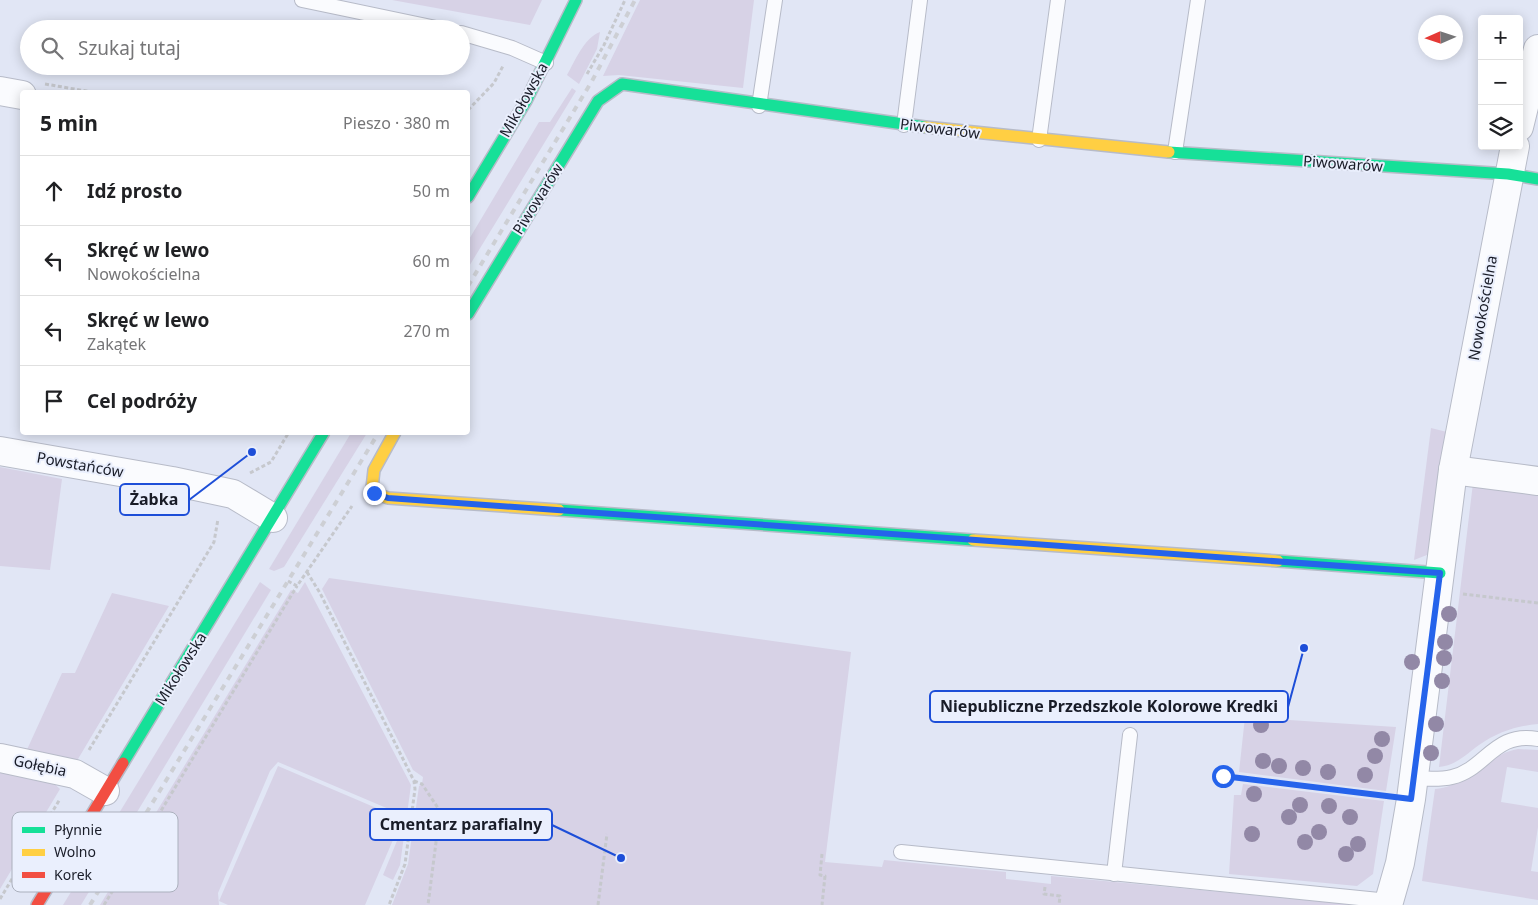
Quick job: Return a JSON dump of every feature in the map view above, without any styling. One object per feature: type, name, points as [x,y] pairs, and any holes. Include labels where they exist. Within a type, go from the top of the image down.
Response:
[{"type":"street","name":"Mikołowska","points":[[470,191],[526,101],[576,0]]},
{"type":"street","points":[[1523,111],[1538,49]]},
{"type":"street","name":"Piwowarów","points":[[470,311],[598,101],[622,84],[760,106],[1039,140],[1175,152],[1508,174],[1538,179]]},
{"type":"street","points":[[0,91],[20,95]]},
{"type":"street","name":"Nowokościelna","points":[[1389,903],[1400,863],[1412,789],[1453,470],[1514,150]]},
{"type":"street","name":"Mikołowska","points":[[93,812],[322,435]]},
{"type":"street","points":[[393,435],[374,467],[370,488],[380,497],[1439,581]]},
{"type":"street","name":"Powstańców","points":[[0,451],[172,480],[233,494],[273,518]]},
{"type":"street","points":[[1453,470],[1538,481]]},
{"type":"street","name":"Gołębia","points":[[0,758],[75,774],[106,791]]},
{"type":"street","name":"Mikołowska","points":[[37,905],[45,892]]},
{"type":"lane","points":[[302,0],[398,20]]},
{"type":"lane","points":[[760,106],[775,0]]},
{"type":"lane","points":[[904,125],[920,0]]},
{"type":"lane","points":[[1039,140],[1058,0]]},
{"type":"lane","points":[[1175,152],[1198,0]]},
{"type":"lane","points":[[470,36],[512,48],[546,63]]},
{"type":"lane","points":[[1114,874],[1130,736]]},
{"type":"lane","points":[[1412,789],[1468,770],[1485,755],[1509,740],[1525,737],[1538,739]]},
{"type":"lane","points":[[902,852],[1389,903]]},
{"type":"path","points":[[584,79],[604,45],[624,0]]},
{"type":"path","points":[[470,108],[494,83],[512,48]]},
{"type":"path","points":[[52,812],[214,542],[218,518],[244,476],[271,462],[287,435]]},
{"type":"path","points":[[160,812],[297,586],[356,501],[370,488]]},
{"type":"path","points":[[307,572],[320,592],[414,781],[405,864],[389,905]]},
{"type":"path","points":[[288,581],[297,586]]},
{"type":"path","points":[[1439,581],[1474,596],[1538,603]]},
{"type":"path","points":[[1223,776],[1412,789]]},
{"type":"path","points":[[414,781],[422,784],[440,811],[428,905]]},
{"type":"path","points":[[598,905],[607,834]]},
{"type":"path","points":[[822,854],[820,875],[825,876],[822,905]]},
{"type":"path","points":[[0,899],[12,879]]},
{"type":"path","points":[[1046,883],[1044,894],[1060,896],[1059,905]]},
{"type":"path","points":[[104,905],[112,892]]},
{"type":"shaded area","points":[[392,0],[542,0],[530,25]]},
{"type":"shaded area","points":[[640,0],[754,0],[743,88],[619,75],[603,76]]},
{"type":"shaded area","points":[[600,32],[597,49],[579,84],[567,75],[589,39]]},
{"type":"shaded area","points":[[572,88],[576,91],[470,265],[470,238],[539,122],[550,122]]},
{"type":"shaded area","points":[[1431,428],[1447,432],[1432,553],[1414,560]]},
{"type":"shaded area","points":[[350,435],[366,435],[284,567],[274,571],[269,569]]},
{"type":"shaded area","points":[[0,467],[62,479],[50,570],[0,566]]},
{"type":"shaded area","points":[[1473,483],[1538,491],[1538,724],[1522,726],[1500,733],[1486,740],[1456,762],[1439,767]]},
{"type":"shaded area","points":[[329,578],[851,652],[825,862],[882,867],[884,860],[1006,872],[1006,879],[1051,884],[1051,876],[1360,905],[392,905],[408,864],[419,786],[422,784],[423,777],[413,770],[322,589]]},
{"type":"shaded area","points":[[260,582],[271,590],[137,812],[120,812]]},
{"type":"shaded area","points":[[305,582],[411,785],[400,865],[393,880],[383,875],[401,831],[403,815],[278,762],[270,771],[218,893],[219,905],[100,905],[108,892],[178,892],[178,812],[156,812],[291,590],[298,593]]},
{"type":"shaded area","points":[[112,593],[169,606],[78,759],[47,760],[25,754],[62,673],[75,673]]},
{"type":"shaded area","points":[[1245,717],[1396,727],[1386,791],[1239,772]]},
{"type":"shaded area","points":[[1518,749],[1538,750],[1538,772],[1507,767],[1501,802],[1538,808],[1538,827],[1531,871],[1538,872],[1538,900],[1422,881],[1435,789],[1447,787],[1458,782],[1497,757]]},
{"type":"shaded area","points":[[278,766],[402,819],[365,905],[228,905],[219,901]]},
{"type":"shaded area","points":[[0,772],[50,780],[60,789],[46,812],[12,812],[12,869],[0,889]]},
{"type":"shaded area","points":[[1243,784],[1384,801],[1373,874],[1357,886],[1229,874],[1234,795],[1241,795]]},
{"type":"shaded area","points":[[71,892],[89,892],[81,905],[63,905]]},
{"type":"railway","points":[[470,283],[592,81],[635,0]]},
{"type":"railway","points":[[147,812],[377,435]]},
{"type":"railway","points":[[90,905],[98,892]]},
{"type":"traffic: fast","points":[[470,194],[526,101],[576,0]]},
{"type":"traffic: fast","points":[[470,311],[598,101],[622,84],[925,127]]},
{"type":"traffic: fast","points":[[1169,152],[1508,174],[1538,179]]},
{"type":"traffic: fast","points":[[123,763],[322,435]]},
{"type":"traffic: fast","points":[[559,510],[973,540]]},
{"type":"traffic: fast","points":[[1278,561],[1440,573]]},
{"type":"traffic: slow","points":[[925,127],[1169,152]]},
{"type":"traffic: slow","points":[[393,435],[374,470],[372,488],[377,494],[388,498],[559,510]]},
{"type":"traffic: slow","points":[[973,540],[1278,561]]},
{"type":"traffic: jam","points":[[93,812],[123,763]]},
{"type":"traffic: jam","points":[[37,905],[45,892]]},
{"type":"place","name":"Żabka","points":[[252,452]]},
{"type":"place","name":"Niepubliczne Przedszkole Kolorowe Kredki","points":[[1304,648]]},
{"type":"place","name":"Cmentarz parafialny","points":[[621,858]]},
{"type":"route","points":[[374,493],[380,497],[388,498],[1440,573],[1411,799],[1223,776]]}]
